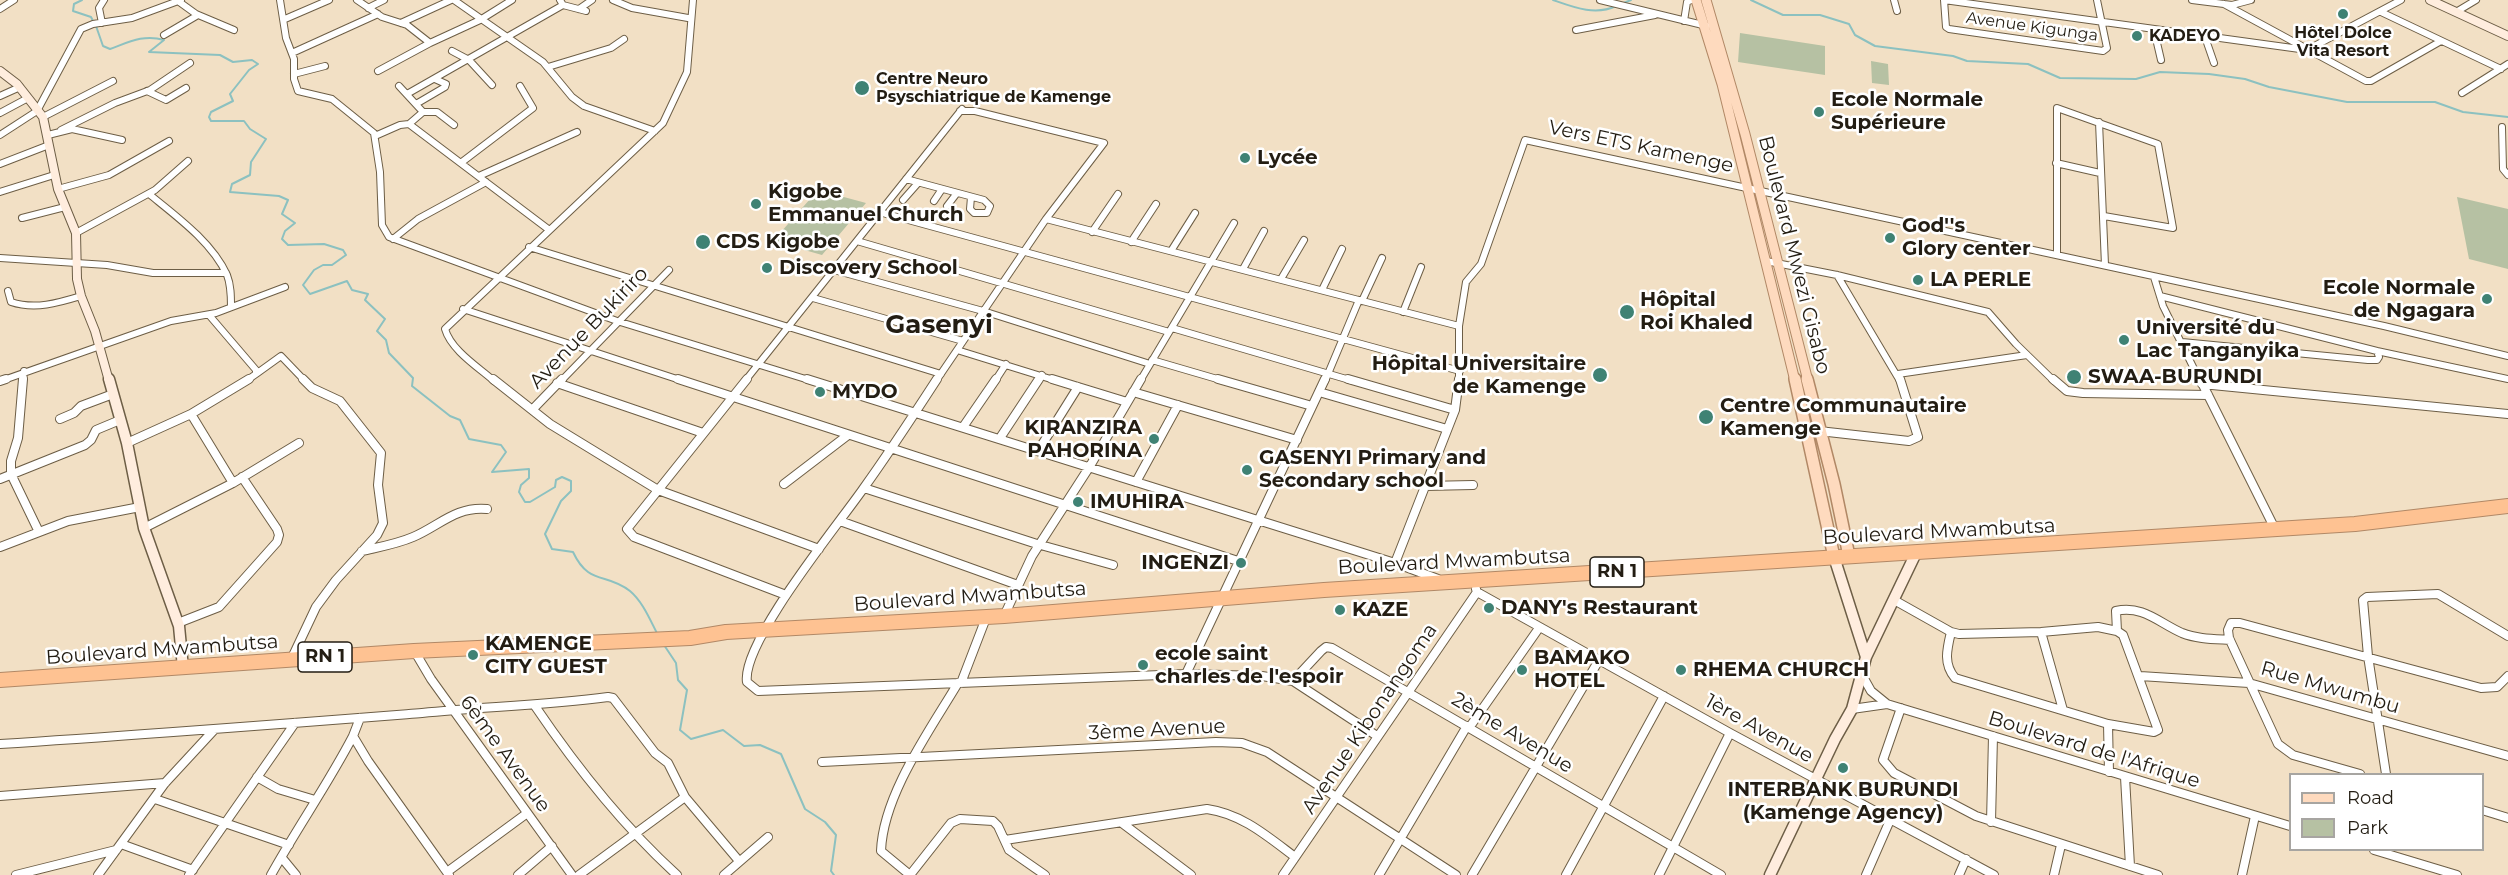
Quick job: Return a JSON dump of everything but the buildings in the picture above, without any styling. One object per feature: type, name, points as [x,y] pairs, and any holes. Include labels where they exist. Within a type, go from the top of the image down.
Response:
[{"type":"highway","name":"Boulevard Mwambutsa","points":[[0,680],[414,651],[651,638],[690,638],[764,629],[1004,616],[1446,582],[1475,586],[1834,557],[2435,517],[2508,506]]},
{"type":"main road","name":"Boulevard Mwezi Gisabo","points":[[1696,0],[1708,26]]},
{"type":"main road","name":"Boulevard Mwezi Gisabo","points":[[1706,0],[1708,26],[1722,84],[1754,189],[1771,261],[1784,335],[1815,462],[1834,557]]},
{"type":"main road","name":"Boulevard Mwezi Gisabo","points":[[1771,261],[1796,335],[1834,484],[1849,556]]},
{"type":"main road","points":[[1784,335],[1796,335]]},
{"type":"street","points":[[0,9],[14,0]]},
{"type":"street","points":[[102,23],[99,8],[104,0]]},
{"type":"street","points":[[280,0],[298,91],[332,99],[375,136],[382,225],[384,231],[393,239],[617,321],[1000,438],[1258,522],[1395,563],[1446,582]]},
{"type":"street","points":[[285,19],[329,0]]},
{"type":"street","points":[[357,0],[378,14],[401,23],[430,43]]},
{"type":"street","points":[[368,8],[384,0]]},
{"type":"street","points":[[401,23],[452,0],[548,67],[572,97],[584,106],[655,131]]},
{"type":"street","points":[[378,71],[480,20],[512,0]]},
{"type":"street","points":[[407,94],[508,38],[561,3],[583,10],[592,0]]},
{"type":"street","points":[[613,0],[632,8],[688,18]]},
{"type":"street","points":[[693,0],[688,18],[688,67],[673,107],[655,131],[463,309],[445,329],[447,336],[457,348],[571,439],[658,490],[819,549]]},
{"type":"street","points":[[1600,0],[1708,26]]},
{"type":"street","points":[[1684,21],[1687,2],[1691,0]]},
{"type":"street","points":[[1894,0],[1898,11]]},
{"type":"street","points":[[1944,0],[2307,50],[2401,0]]},
{"type":"street","name":"Avenue Kigunga","points":[[1944,0],[1946,27],[1949,29],[2106,50],[2101,22]]},
{"type":"street","points":[[2097,0],[2101,22]]},
{"type":"street","points":[[2192,0],[2224,4],[2251,0]]},
{"type":"street","points":[[2430,0],[2508,36]]},
{"type":"street","points":[[2456,12],[2476,0]]},
{"type":"street","points":[[40,114],[78,33],[93,24],[132,18],[180,1],[198,15],[234,30]]},
{"type":"street","points":[[2224,4],[2359,78],[2371,81],[2441,41]]},
{"type":"street","points":[[2381,12],[2501,69]]},
{"type":"street","points":[[292,53],[378,14]]},
{"type":"street","points":[[164,34],[198,15]]},
{"type":"street","points":[[1575,30],[1657,15]]},
{"type":"street","points":[[2154,30],[2162,60]]},
{"type":"street","points":[[2205,37],[2214,63]]},
{"type":"street","points":[[548,67],[611,48],[624,39]]},
{"type":"street","points":[[452,51],[469,60],[492,85]]},
{"type":"street","points":[[48,135],[147,91],[190,63]]},
{"type":"street","points":[[2462,93],[2508,64]]},
{"type":"street","points":[[294,74],[325,66]]},
{"type":"street","points":[[0,71],[20,87],[40,114],[48,135],[54,175],[76,233],[76,263],[81,296],[100,347],[127,443],[144,528],[178,623],[183,668]]},
{"type":"street","points":[[416,104],[445,87],[446,84],[435,79]]},
{"type":"street","points":[[0,135],[113,81]]},
{"type":"street","points":[[399,86],[423,112]]},
{"type":"street","points":[[462,162],[532,108],[520,86]]},
{"type":"street","points":[[0,96],[20,87]]},
{"type":"street","points":[[147,91],[166,100],[186,88]]},
{"type":"street","points":[[0,113],[28,98]]},
{"type":"street","points":[[786,595],[629,534],[627,529],[964,106],[975,111],[1104,143],[1024,250],[1004,283],[864,488],[786,595],[752,653],[746,675],[749,685],[758,691],[861,689],[1186,674],[1262,676],[1293,681],[1377,736]]},
{"type":"street","points":[[2057,255],[2056,109],[2157,142],[2173,228],[2104,216]]},
{"type":"street","points":[[375,136],[400,125],[409,124],[423,112],[437,112],[454,125]]},
{"type":"street","points":[[2099,122],[2105,265]]},
{"type":"street","points":[[409,124],[462,162],[548,230]]},
{"type":"street","points":[[2502,127],[2505,142],[2503,169],[2508,175]]},
{"type":"street","points":[[62,130],[75,129],[122,140]]},
{"type":"street","points":[[479,176],[577,132]]},
{"type":"street","name":"Vers ETS Kamenge","points":[[1459,326],[1466,282],[1481,264],[1525,140],[1754,189]]},
{"type":"street","points":[[58,189],[110,175],[169,141]]},
{"type":"street","points":[[0,164],[48,145]]},
{"type":"street","points":[[76,233],[149,194],[168,181],[188,161]]},
{"type":"street","points":[[2056,163],[2100,173]]},
{"type":"street","points":[[0,192],[54,175]]},
{"type":"street","points":[[906,179],[971,197]]},
{"type":"street","points":[[393,239],[418,219],[486,182]]},
{"type":"street","points":[[903,200],[918,183]]},
{"type":"street","points":[[934,201],[942,189]]},
{"type":"street","points":[[1754,189],[2384,326],[2508,356]]},
{"type":"street","points":[[947,206],[957,193]]},
{"type":"street","points":[[149,194],[179,219],[218,259],[226,273],[231,290],[231,307]]},
{"type":"street","points":[[1092,232],[1118,194]]},
{"type":"street","points":[[1131,242],[1156,204]]},
{"type":"street","points":[[22,219],[65,207]]},
{"type":"street","points":[[879,212],[1460,371]]},
{"type":"street","points":[[1171,251],[1195,213]]},
{"type":"street","points":[[1046,219],[1459,326],[1460,387],[1455,410],[1395,563]]},
{"type":"street","points":[[1004,616],[1015,584],[1037,544],[1089,467],[1234,223]]},
{"type":"street","points":[[1243,269],[1264,231]]},
{"type":"street","points":[[1281,279],[1304,240]]},
{"type":"street","points":[[857,241],[1455,410]]},
{"type":"street","points":[[529,247],[941,374]]},
{"type":"street","points":[[1322,290],[1342,249]]},
{"type":"street","points":[[0,258],[107,265],[153,273],[226,273]]},
{"type":"street","points":[[1186,674],[1382,258]]},
{"type":"street","points":[[1771,261],[1988,312],[2027,355],[2067,391],[2208,395]]},
{"type":"street","points":[[1403,312],[1421,267]]},
{"type":"street","name":"Avenue Bukiriro","points":[[532,410],[669,270]]},
{"type":"street","points":[[834,270],[1312,406]]},
{"type":"street","points":[[1819,431],[1915,440],[1918,437],[1898,374],[1837,275]]},
{"type":"street","points":[[2154,277],[2160,296],[2202,384],[2275,529]]},
{"type":"street","points":[[0,381],[171,321],[209,315],[285,287]]},
{"type":"street","points":[[8,291],[11,302],[22,305],[52,304],[81,296]]},
{"type":"street","points":[[2160,296],[2377,351],[2508,379]]},
{"type":"street","points":[[813,298],[963,341]]},
{"type":"street","points":[[463,309],[1238,561]]},
{"type":"street","points":[[209,315],[248,359],[256,370],[256,374]]},
{"type":"street","points":[[2182,342],[2368,360],[2377,360],[2377,351]]},
{"type":"street","points":[[957,350],[1127,402]]},
{"type":"street","points":[[1898,374],[2027,355]]},
{"type":"street","points":[[127,443],[191,414],[237,387],[281,357],[312,388],[340,400],[381,453],[378,485],[383,523],[316,607],[291,660]]},
{"type":"street","points":[[963,427],[1006,364]]},
{"type":"street","points":[[24,371],[18,438],[10,461],[10,474],[39,532]]},
{"type":"street","points":[[1000,438],[1042,375]]},
{"type":"street","points":[[557,383],[702,433]]},
{"type":"street","points":[[2202,384],[2508,414]]},
{"type":"street","points":[[1038,451],[1078,387]]},
{"type":"street","points":[[1133,392],[1297,440]]},
{"type":"street","points":[[1319,392],[1447,429]]},
{"type":"street","points":[[60,419],[71,415],[81,406],[113,394]]},
{"type":"street","points":[[1136,482],[1178,405]]},
{"type":"street","points":[[191,414],[233,483]]},
{"type":"street","points":[[0,479],[85,445],[91,440],[96,430],[120,420]]},
{"type":"street","points":[[784,484],[848,435]]},
{"type":"street","points":[[144,528],[233,483],[299,443]]},
{"type":"street","points":[[178,623],[219,607],[277,542],[277,529],[242,477]]},
{"type":"street","points":[[1425,486],[1473,485]]},
{"type":"street","points":[[864,488],[1037,544],[1113,565]]},
{"type":"street","points":[[0,547],[88,516],[140,507]]},
{"type":"street","points":[[362,551],[406,540],[460,510],[471,507],[487,509]]},
{"type":"street","points":[[840,520],[1015,584]]},
{"type":"street","points":[[1770,875],[1852,709],[1866,657],[1916,553]]},
{"type":"street","points":[[1834,557],[1866,657]]},
{"type":"street","name":"1ère Avenue","points":[[1475,586],[1539,627],[1994,875]]},
{"type":"street","name":"Avenue Kibonangoma","points":[[1283,875],[1408,691],[1475,586]]},
{"type":"street","points":[[2386,773],[2368,656],[2363,600],[2367,597],[2438,594],[2508,636]]},
{"type":"street","points":[[1894,600],[1951,632],[1966,634],[2041,632],[2098,627],[2117,631],[2123,635],[2140,676],[2158,730],[2154,732],[2108,724],[1955,678],[1950,674],[1946,658],[1951,632]]},
{"type":"street","points":[[2117,631],[2116,611],[2122,609],[2156,616],[2181,632],[2192,636],[2230,640]]},
{"type":"street","points":[[987,616],[960,683],[914,758],[880,834],[881,851],[910,875],[955,819],[993,821],[998,825],[1009,850],[1045,875]]},
{"type":"street","points":[[2356,773],[2293,756],[2283,750],[2274,738],[2230,640],[2228,630],[2231,623],[2240,623],[2493,690],[2500,687],[2508,676]]},
{"type":"street","points":[[1379,875],[1399,838],[1468,727],[1539,627]]},
{"type":"street","points":[[2041,632],[2054,671],[2062,710]]},
{"type":"street","name":"2ème Avenue","points":[[1293,681],[1326,647],[1332,648],[1721,875]]},
{"type":"street","name":"6ème Avenue","points":[[414,651],[526,814],[572,875]]},
{"type":"street","points":[[1472,875],[1599,660]]},
{"type":"street","name":"Boulevard de l'Afrique","points":[[1862,675],[1871,691],[1887,704]]},
{"type":"street","name":"Rue Mwumbu","points":[[2140,676],[2249,683],[2508,756]]},
{"type":"street","points":[[1566,875],[1664,696]]},
{"type":"street","points":[[0,744],[214,730],[453,710],[535,706],[608,697],[613,698],[655,753],[668,763],[686,797],[739,861]]},
{"type":"street","name":"Boulevard de l'Afrique","points":[[1852,709],[1887,704],[2289,826]]},
{"type":"street","points":[[535,706],[561,746],[634,836],[677,875]]},
{"type":"street","points":[[1901,708],[1883,760],[1888,768],[1962,810],[1991,822],[2132,869],[2158,875]]},
{"type":"street","points":[[271,875],[315,800],[335,771],[360,718]]},
{"type":"street","points":[[16,875],[118,847],[191,872],[295,723]]},
{"type":"street","points":[[2108,724],[2109,772]]},
{"type":"street","points":[[98,875],[165,783],[214,730]]},
{"type":"street","points":[[1659,875],[1730,733]]},
{"type":"street","points":[[353,735],[368,761],[448,874],[526,814]]},
{"type":"street","points":[[1991,822],[1993,736]]},
{"type":"street","name":"3ème Avenue","points":[[822,762],[1189,743],[1242,743],[1268,752],[1335,798],[1456,875]]},
{"type":"street","points":[[257,777],[278,789],[315,800]]},
{"type":"street","points":[[2125,777],[2132,869]]},
{"type":"street","points":[[0,795],[165,783]]},
{"type":"street","points":[[579,875],[686,797]]},
{"type":"street","points":[[155,799],[289,845]]},
{"type":"street","points":[[1005,840],[1217,809],[1242,819],[1295,857]]},
{"type":"street","points":[[2484,811],[2508,818]]},
{"type":"street","points":[[2242,875],[2255,816]]},
{"type":"street","points":[[1866,875],[1891,818]]},
{"type":"street","points":[[1122,823],[1191,875]]},
{"type":"street","points":[[724,875],[768,837]]},
{"type":"street","points":[[2054,875],[2061,845]]},
{"type":"street","points":[[518,875],[552,846]]},
{"type":"street","points":[[2398,853],[2457,875]]},
{"type":"street","points":[[282,858],[296,875]]},
{"type":"street","points":[[1959,875],[1966,859]]},
{"type":"green space","points":[[1740,33],[1825,46],[1825,75],[1738,62]]},
{"type":"green space","points":[[1871,61],[1888,64],[1889,85],[1872,83]]},
{"type":"green space","points":[[818,190],[866,203],[822,255],[773,241]]},
{"type":"green space","points":[[2457,197],[2508,209],[2508,269],[2469,259]]},
{"type":"waterway","points":[[82,0],[74,4],[73,11],[91,17],[93,21]]},
{"type":"waterway","points":[[1553,0],[1576,8],[1592,10],[1616,6]]},
{"type":"waterway","points":[[1621,4],[1631,0]]},
{"type":"waterway","points":[[1751,0],[1783,15],[1820,15],[1849,24],[1855,35],[1875,46],[1953,56],[1967,61],[2028,64],[2060,78],[2136,79],[2160,72],[2209,74],[2245,79],[2269,87],[2347,102],[2435,102],[2463,112],[2508,117]]},
{"type":"waterway","points":[[96,26],[103,46],[110,49],[137,40],[157,38],[164,40],[149,52],[220,55],[233,62],[252,60],[258,64],[249,70],[230,94],[233,101],[211,112],[209,117],[211,121],[244,121],[250,129],[266,139],[251,162],[250,175],[232,184],[230,192],[279,196],[288,200],[282,214],[295,223],[285,231],[282,239],[288,245],[324,244],[343,250],[346,255],[332,265],[323,265],[314,270],[303,285],[310,294],[347,281],[352,290],[368,294],[365,300],[385,319],[377,331],[386,340],[389,353],[413,378],[412,386],[450,416],[460,420],[469,439],[501,445],[506,452],[492,472],[529,469],[529,478],[521,485],[519,492],[525,502],[530,502],[555,487],[556,480],[562,477],[571,481],[571,491],[561,501],[545,534],[552,549],[573,552],[585,570],[621,585],[635,595],[658,635]]},
{"type":"waterway","points":[[664,645],[676,663],[678,680],[687,690],[680,730],[691,739],[723,730],[744,746],[760,745],[781,754],[805,809],[825,822],[836,835],[831,871],[834,875]]},
{"type":"place","name":"Hôtel Dolce Vita Resort","points":[[2343,14]]},
{"type":"place","name":"KADEYO","points":[[2137,36]]},
{"type":"place","name":"Centre Neuro Psyschiatrique de Kamenge","points":[[862,88]]},
{"type":"place","name":"Ecole Normale Supérieure","points":[[1819,112]]},
{"type":"place","name":"Lycée","points":[[1245,158]]},
{"type":"place","name":"Kigobe Emmanuel Church","points":[[756,204]]},
{"type":"place","name":"God''s Glory center","points":[[1890,238]]},
{"type":"place","name":"CDS Kigobe","points":[[703,242]]},
{"type":"place","name":"Discovery School","points":[[767,268]]},
{"type":"place","name":"LA PERLE","points":[[1918,280]]},
{"type":"place","name":"Ecole Normale de Ngagara","points":[[2487,299]]},
{"type":"place","name":"Hôpital Roi Khaled","points":[[1627,312]]},
{"type":"place","name":"Université du Lac Tanganyika","points":[[2124,340]]},
{"type":"place","name":"Hôpital Universitaire de Kamenge","points":[[1600,375]]},
{"type":"place","name":"SWAA-BURUNDI","points":[[2074,377]]},
{"type":"place","name":"MYDO","points":[[820,392]]},
{"type":"place","name":"Centre Communautaire Kamenge","points":[[1706,417]]},
{"type":"place","name":"KIRANZIRA PAHORINA","points":[[1154,439]]},
{"type":"place","name":"GASENYI Primary and Secondary school","points":[[1247,470]]},
{"type":"place","name":"IMUHIRA","points":[[1078,502]]},
{"type":"place","name":"INGENZI","points":[[1241,563]]},
{"type":"place","name":"DANY's Restaurant","points":[[1489,608]]},
{"type":"place","name":"KAZE","points":[[1340,610]]},
{"type":"place","name":"KAMENGE CITY GUEST","points":[[473,655]]},
{"type":"place","name":"ecole saint charles de l'espoir","points":[[1143,665]]},
{"type":"place","name":"BAMAKO HOTEL","points":[[1522,670]]},
{"type":"place","name":"RHEMA CHURCH","points":[[1681,670]]},
{"type":"place","name":"INTERBANK BURUNDI (Kamenge Agency)","points":[[1843,768]]},
{"type":"district","name":"Gasenyi","points":[[939,325]]}]
